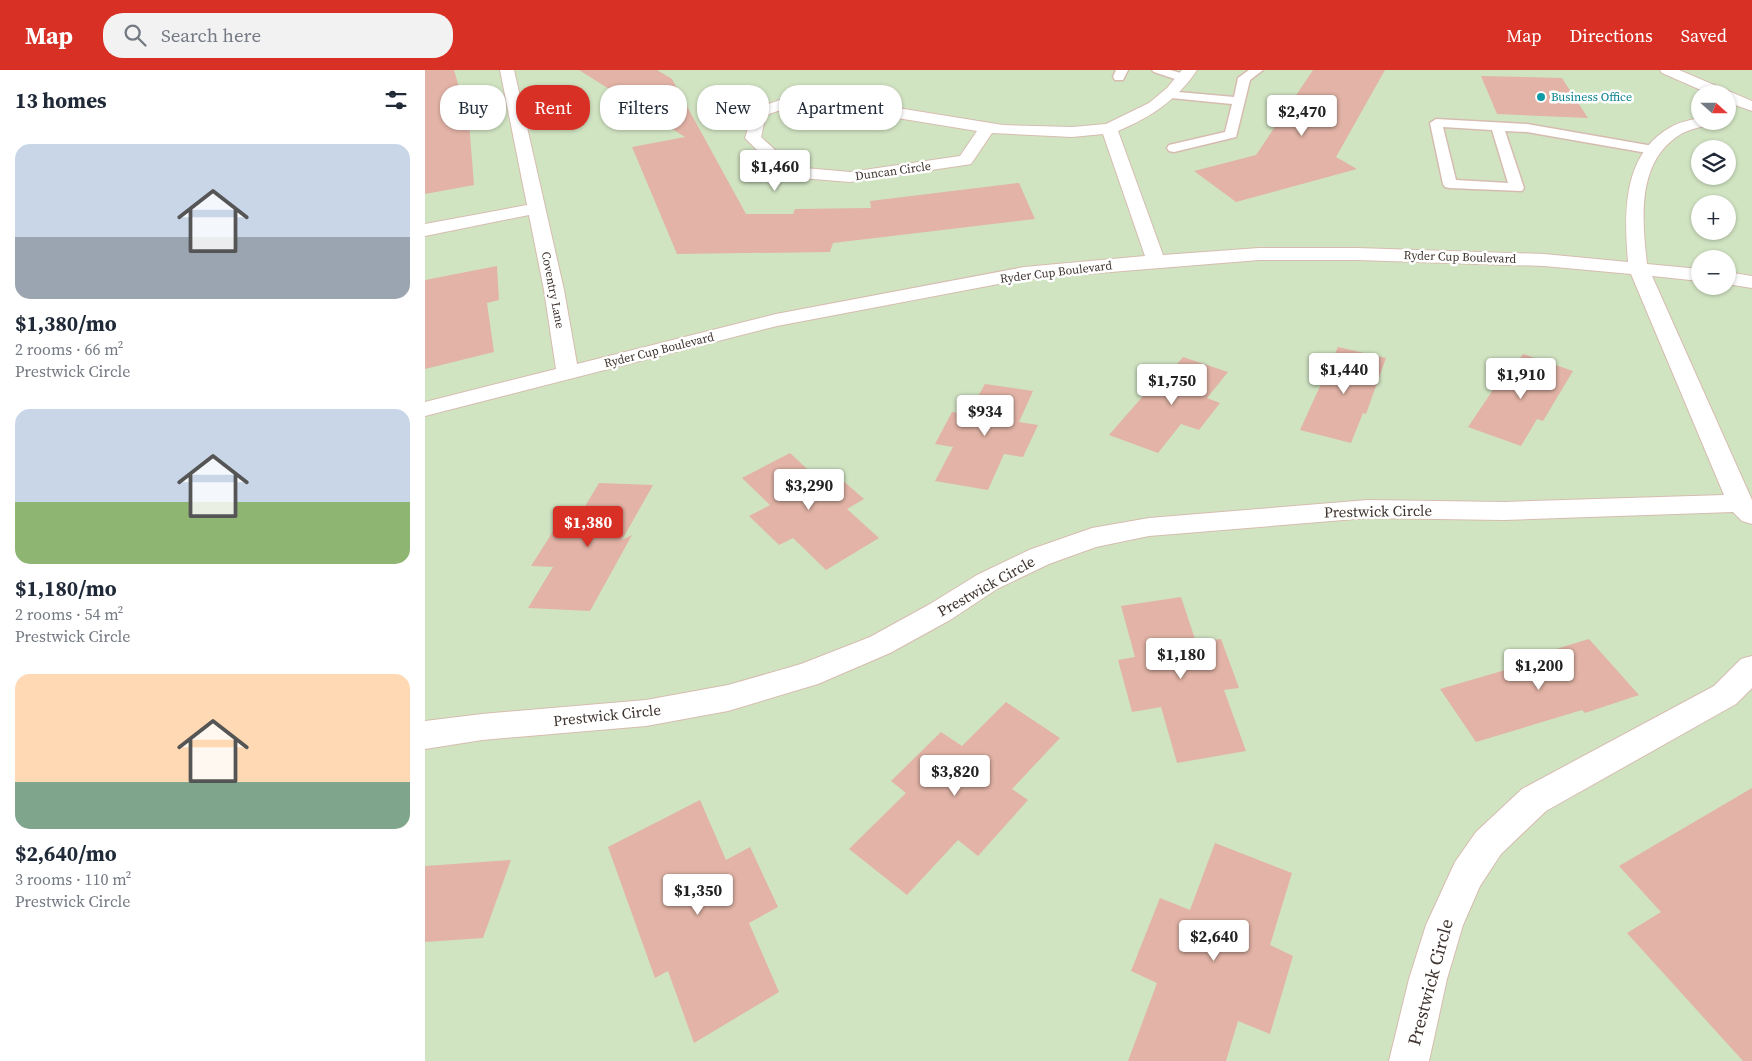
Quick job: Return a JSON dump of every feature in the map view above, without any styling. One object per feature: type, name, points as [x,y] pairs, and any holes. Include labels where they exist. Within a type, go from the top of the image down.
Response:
[{"type":"street","name":"Coventry Lane","points":[[507,70],[554,290],[568,373]]},
{"type":"street","points":[[1667,70],[1702,85]]},
{"type":"street","name":"Duncan Circle","points":[[987,128],[965,160],[850,177],[789,172],[753,138],[759,112],[794,100],[836,104],[987,128],[1037,132],[1109,129],[1135,118],[1157,105],[1171,94],[1187,74]]},
{"type":"street","points":[[1736,100],[1752,108]]},
{"type":"street","points":[[1736,113],[1752,108]]},
{"type":"street","name":"Prestwick Circle","points":[[425,735],[482,727],[646,713],[737,695],[807,675],[879,645],[940,612],[987,582],[1039,557],[1093,538],[1149,527],[1368,509],[1503,511],[1746,510],[1638,267],[1635,239],[1637,180],[1645,161],[1653,150],[1676,130],[1691,125]]},
{"type":"street","points":[[1109,129],[1156,261]]},
{"type":"street","points":[[425,230],[537,208]]},
{"type":"street","name":"Ryder Cup Boulevard","points":[[425,409],[776,320],[1024,273],[1259,254],[1376,254],[1544,260],[1638,267],[1691,274]]},
{"type":"street","points":[[1736,279],[1752,282]]},
{"type":"street","name":"Prestwick Circle","points":[[1409,1061],[1434,958],[1446,918],[1463,881],[1483,850],[1495,836],[1534,800],[1725,695],[1752,668]]},
{"type":"lane","points":[[1158,70],[1187,74]]},
{"type":"lane","points":[[1174,148],[1231,134],[1244,78],[1257,70]]},
{"type":"lane","points":[[1171,94],[1239,101]]},
{"type":"lane","points":[[1497,126],[1517,188],[1450,184],[1436,123],[1497,126],[1527,128],[1653,150]]},
{"type":"green space","points":[[425,70],[1752,70],[1752,1061],[425,1061]]},
{"type":"building","points":[[425,70],[454,70],[458,85],[440,85],[440,130],[470,130],[474,185],[425,194]]},
{"type":"building","points":[[579,70],[657,70],[672,79],[675,85],[603,85]]},
{"type":"building","points":[[1313,70],[1385,70],[1336,157],[1357,169],[1236,202],[1194,171],[1256,155]]},
{"type":"building","name":"Business Office","points":[[1481,76],[1562,78],[1588,118],[1497,114]]},
{"type":"building","points":[[687,106],[697,125],[697,130],[700,130],[746,214],[793,214],[795,209],[871,208],[870,201],[1019,183],[1035,219],[833,243],[830,252],[677,254],[632,147],[685,137],[674,130],[687,130]]},
{"type":"building","points":[[497,266],[499,300],[487,303],[494,352],[425,369],[425,280]]},
{"type":"building","points":[[1338,347],[1386,358],[1366,414],[1363,413],[1351,443],[1300,430]]},
{"type":"building","points":[[1523,354],[1573,371],[1543,421],[1537,419],[1521,446],[1468,427],[1503,375],[1507,377]]},
{"type":"building","points":[[1183,357],[1228,372],[1207,398],[1220,403],[1199,430],[1181,424],[1158,453],[1109,435],[1157,380],[1162,382]]},
{"type":"building","points":[[985,384],[1033,391],[1019,422],[1038,425],[1023,457],[1004,454],[988,490],[935,481],[953,447],[935,444],[952,412],[968,414]]},
{"type":"building","points":[[790,453],[819,480],[833,472],[864,499],[847,509],[879,538],[826,570],[793,538],[779,545],[749,516],[770,505],[742,478]]},
{"type":"building","points":[[599,483],[653,485],[622,540],[632,535],[590,611],[528,608],[553,567],[531,566],[559,522],[575,523]]},
{"type":"building","points":[[1181,597],[1196,642],[1221,639],[1239,688],[1224,690],[1246,751],[1177,763],[1161,707],[1132,712],[1118,660],[1135,657],[1121,606]]},
{"type":"building","points":[[1589,639],[1639,695],[1585,713],[1582,710],[1476,742],[1440,689],[1540,660],[1536,655]]},
{"type":"building","points":[[1006,702],[1060,738],[1012,789],[1028,800],[978,856],[958,840],[907,895],[849,849],[906,793],[891,781],[941,732],[962,746]]},
{"type":"building","points":[[1752,788],[1752,1061],[1743,1061],[1627,933],[1661,912],[1619,866]]},
{"type":"building","points":[[700,800],[726,860],[750,847],[778,907],[749,923],[779,992],[694,1043],[668,971],[655,978],[608,847]]},
{"type":"building","points":[[1215,843],[1292,873],[1270,945],[1293,956],[1270,1034],[1238,1021],[1226,1061],[1128,1061],[1157,983],[1131,971],[1160,898],[1190,910]]},
{"type":"building","points":[[511,860],[483,938],[425,942],[425,866]]},
{"type":"place","name":"Business Office","points":[[1541,97]]}]
